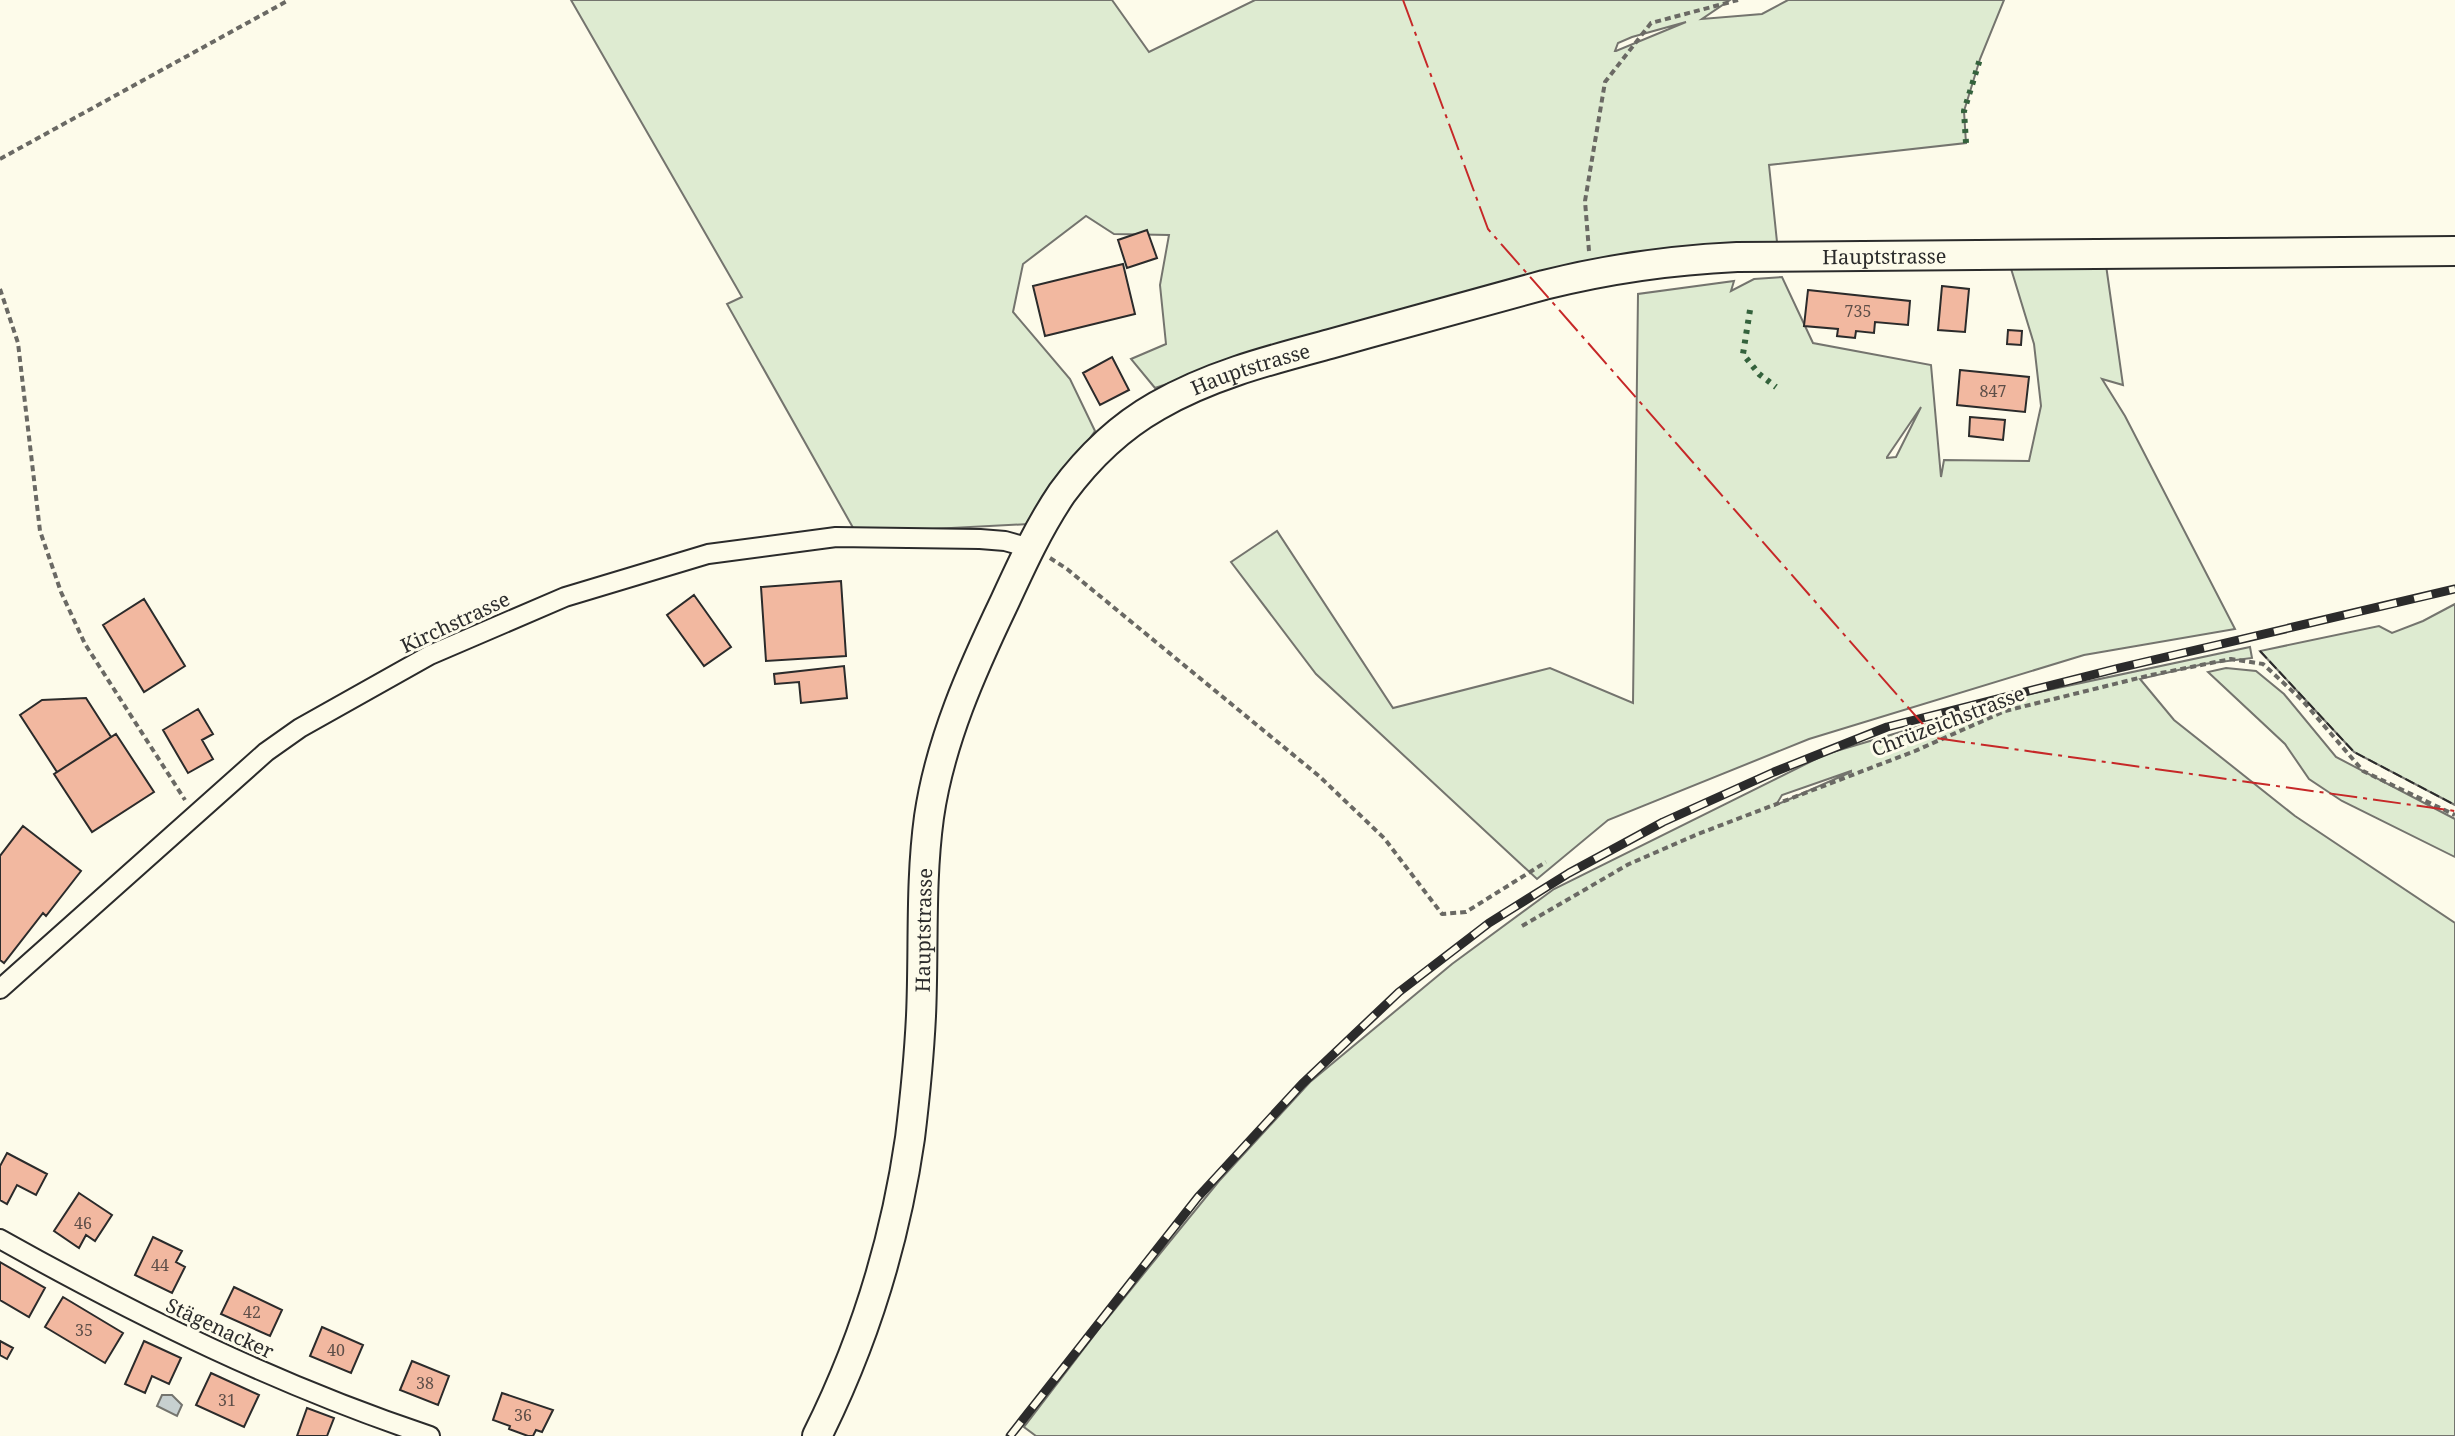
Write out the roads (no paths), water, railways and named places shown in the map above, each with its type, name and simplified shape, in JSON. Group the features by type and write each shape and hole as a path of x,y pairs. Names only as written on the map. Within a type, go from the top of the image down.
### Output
{"main road":[{"name":"Hauptstrasse","path":"817,1436 853,1358 873,1302 900,1195 916,1091 925,858 937,775 966,687 1030,548 1063,492 1084,466 1131,424 1181,393 1246,367 1593,273 1662,262 1737,257 2455,251"}],"street":[{"name":"Kirchstrasse","path":"0,989 266,752 300,728 430,655 565,597 708,554 836,537 980,539 1005,541 1030,548"},
{"name":"Stägenacker","path":"0,1239 112,1302 221,1354 334,1402 430,1436"}],"railway":[{"path":"1010,1436 1198,1197 1302,1084 1399,992 1489,923 1569,873 1663,822 1774,772 1887,727 2119,668 2455,589"}]}
